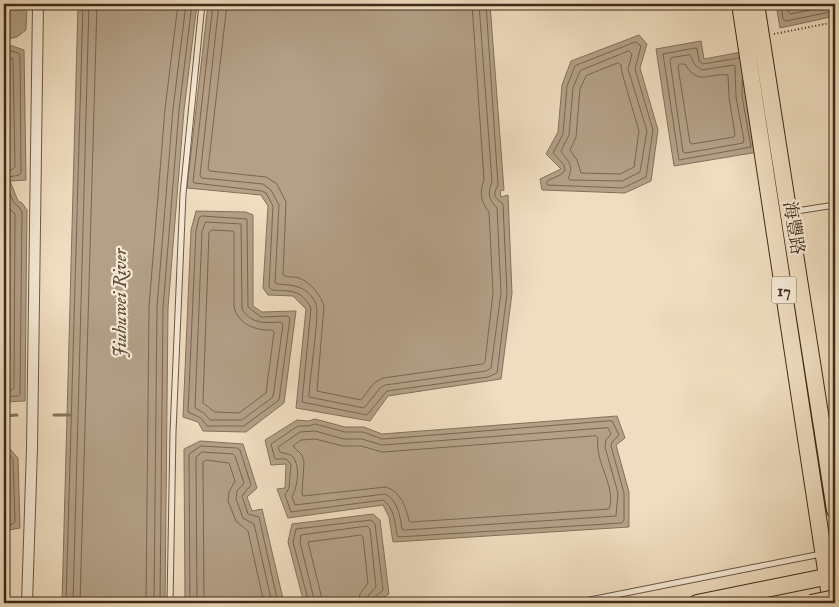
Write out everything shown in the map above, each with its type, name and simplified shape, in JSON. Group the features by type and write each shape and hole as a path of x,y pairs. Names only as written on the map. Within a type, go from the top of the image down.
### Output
{"main road":[{"name":"海豐路","path":"740,4 824,553 831,575"},
{"name":"海豐路","path":"756,4 790,212 835,510"},
{"path":"697,603 831,575"},
{"name":"17","path":"831,575 831,603"},
{"path":"811,603 835,598"}],"street":[{"path":"27,603 32,448 38,4"}],"lane":[{"path":"170,603 173,432 183,194 202,4"},
{"path":"790,212 835,205"},
{"path":"575,603 824,553"}],"path":[{"path":"761,36 835,22"}],"water":[{"path":"4,4 27,4 26,30 17,37 4,40"},
{"name":"Jiuhuwei River","path":"78,4 197,4 184,110 168,308 165,603 62,603"},
{"path":"208,4 490,4 504,190 500,191 501,197 508,195 512,293 501,379 388,396 370,421 296,408 306,309 293,296 268,295 263,288 268,206 261,195 187,188"},
{"path":"776,4 835,4 835,16 780,28"},
{"path":"639,35 647,44 640,68 658,130 651,181 625,193 542,190 540,179 561,169 546,154 558,132 562,85 571,61"},
{"path":"701,41 704,59 747,51 758,152 674,166 656,49"},
{"path":"7,44 24,50 26,180 10,181 18,201 27,210 25,401 4,402 4,45"},
{"path":"196,211 246,212 253,215 253,306 262,312 296,311 284,403 246,432 203,431 198,422 183,417 191,230"},
{"path":"617,416 625,438 616,445 629,492 629,527 393,542 389,517 383,505 288,518 277,489 285,488 286,464 271,465 265,440 297,420 308,421 315,419 345,427 364,427 382,434"},
{"path":"4,439 6,439 9,448 18,458 20,528 4,531"},
{"path":"200,441 243,444 257,488 247,497 252,511 262,509 284,603 185,603 184,449"},
{"path":"373,514 380,520 389,594 376,602 304,603 288,542 292,524"}],"waterway":[{"path":"4,416 17,415"},
{"path":"54,415 71,415"}]}
